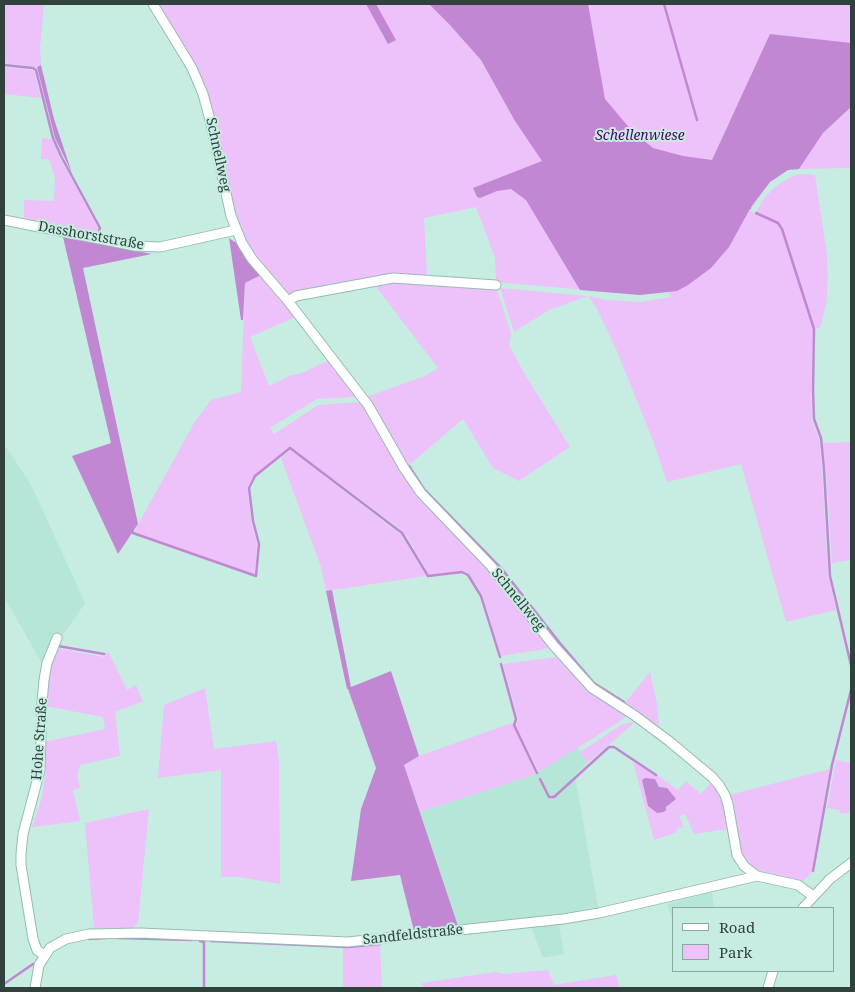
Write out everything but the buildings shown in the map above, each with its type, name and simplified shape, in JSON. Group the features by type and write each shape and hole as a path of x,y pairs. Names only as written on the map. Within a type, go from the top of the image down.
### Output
{"street":[{"name":"Schnellweg","path":"154,4 192,68 203,94 231,216 236,230 252,259 288,301 368,405 421,494 490,566 554,646 592,688 669,740 719,785 725,794 728,804 737,855 744,866 757,876"},
{"name":"Dasshorststraße","path":"4,220 136,246 160,246 236,230"},
{"path":"288,301 296,296 393,278 496,285"},
{"name":"Hohe Straße","path":"44,955 37,950 33,939 22,854 23,834 40,770 44,680 47,664 57,638"},
{"path":"804,907 830,879 851,863"},
{"name":"Sandfeldstraße","path":"44,955 50,948 66,939 89,934 140,933 348,942 555,920 599,913 757,876 798,885 813,896"},
{"path":"35,988 39,965 44,955"},
{"path":"768,988 773,972"}],"shaded area":[{"path":"366,4 376,4 396,40 388,44"},
{"path":"429,4 588,4 605,99 632,131 653,148 683,156 712,160 770,34 851,43 851,107 823,133 799,169 788,170 770,182 751,207 729,247 711,268 688,285 677,291 640,295 580,290 526,200 511,189 497,191 480,198 477,197 473,188 542,161 515,121 481,60"},
{"path":"41,65 54,119 72,173 55,138 37,67"},
{"path":"63,237 152,254 83,268 138,524 118,554 72,456 111,443"},
{"path":"229,238 238,244 261,275 245,283 243,320 241,320"},
{"path":"4,444 30,483 85,603 61,638 55,633 43,665 4,597"},
{"path":"332,590 351,687 391,671 419,756 404,765 458,926 414,931 400,875 351,881 361,809 376,768 347,689 326,591"},
{"path":"577,747 587,763 575,775 598,907 541,917 458,926 420,812 536,774"},
{"path":"645,778 655,779 659,787 667,788 676,799 666,807 664,812 657,813 648,806 642,780"},
{"path":"712,892 714,907 672,907 672,919 667,904"},
{"path":"559,924 564,954 543,958 531,927"}],"green space":[{"path":"4,4 44,4 40,47 41,65 37,67 4,63"},
{"name":"Schellenwiese","path":"158,4 851,4 851,103 843,109 788,170 770,182 750,210 755,214 764,198 775,187 790,177 800,174 815,175 827,255 828,279 826,305 820,328 813,329 812,421 819,438 828,575 836,610 786,622 741,464 667,482 652,438 616,349 596,307 588,296 606,300 641,302 671,297 668,292 640,295 496,282 495,258 476,207 424,218 427,277 287,294 256,257 241,231 210,102 196,67"},
{"path":"4,67 34,70 41,98 4,94"},
{"path":"851,107 851,168 799,169 823,133"},
{"path":"42,138 52,139 59,156 98,228 97,232 24,218 24,200 54,201 55,178 49,159 41,159"},
{"path":"261,275 295,317 250,337 269,386 329,360 357,397 317,399 270,428 274,434 318,405 360,402 418,496 492,574 551,648 501,656 482,593 468,573 463,571 429,575 408,538 398,527 290,447 254,476 247,487 251,521 257,545 255,575 134,532 194,423 211,400 241,392 245,283"},
{"path":"393,281 496,287 511,333 509,345 570,447 519,481 493,468 463,419 408,466 366,397 425,376 438,368 374,284"},
{"path":"500,288 588,296 549,310 514,332"},
{"path":"851,442 851,560 832,563 826,469 822,443"},
{"path":"290,450 401,535 426,576 326,591 321,567 281,458"},
{"path":"56,648 104,657 105,653 109,653 127,690 136,685 143,701 115,712 120,756 80,765 77,776 80,788 73,790 80,821 32,827 42,797 46,772 45,742 105,729 103,717 45,706 47,681"},
{"path":"558,657 588,690 626,715 625,718 539,772 515,725 518,719 503,664"},
{"path":"650,672 657,704 659,728 624,704"},
{"path":"205,688 214,749 276,741 279,762 280,884 240,877 221,877 221,770 158,778 164,705"},
{"path":"636,721 587,763 580,752 621,725"},
{"path":"512,723 536,774 420,812 404,765 419,756"},
{"path":"836,760 851,763 851,813 848,812 847,814 840,813 840,810 827,808"},
{"path":"633,762 657,775 678,790 686,781 701,794 711,782 721,796 727,829 694,834 685,814 679,816 684,827 678,828 675,833 654,840","holes":["655,779 659,787 657,813 648,806 642,781"]},
{"path":"830,769 811,874 803,881 757,870 745,862 741,854 729,795"},
{"path":"149,809 138,923 133,928 94,928 85,823"},
{"path":"380,945 382,988 343,988 343,947"},
{"path":"548,970 554,985 616,975 620,988 423,988 422,983 495,972 505,974"}],"waterway":[{"path":"548,4 551,9 555,68 579,93 585,134 630,176 648,199 707,187 725,177 735,193 750,208"},
{"path":"664,4 697,120"},
{"path":"4,65 33,68 36,70 53,138 100,228 99,231"},
{"path":"756,213 778,223 782,229 814,329 814,419 821,438 830,576 851,665"},
{"path":"70,239 133,533 256,576 259,544 253,521 249,488 255,476 290,448 402,533 428,576 462,572 468,575 481,596 500,657"},
{"path":"409,466 424,489 502,569 594,683 624,702"},
{"path":"58,646 104,654"},
{"path":"501,664 516,719 514,725 537,773"},
{"path":"813,871 832,765 851,690"},
{"path":"540,779 549,797 554,797 609,747 614,747 656,775"},
{"path":"89,939 105,938"},
{"path":"118,938 192,940"},
{"path":"200,941 204,942 204,988"},
{"path":"211,941 348,947 380,944"},
{"path":"4,984 33,964"}]}
